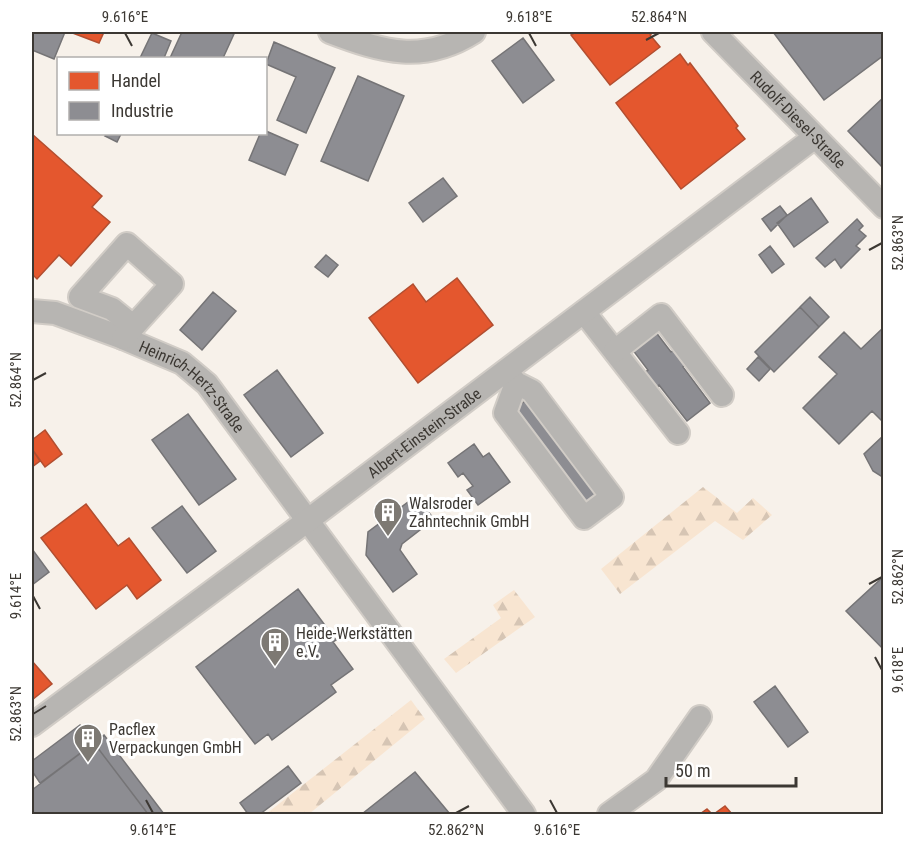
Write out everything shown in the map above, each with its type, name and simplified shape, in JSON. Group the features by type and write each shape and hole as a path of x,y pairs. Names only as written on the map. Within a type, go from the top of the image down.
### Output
{"street":[{"path":"330,32 365,45 403,53 427,52 450,45 474,32"},
{"name":"Rudolf-Diesel-Straße","path":"713,32 884,207"},
{"name":"Albert-Einstein-Straße","path":"32,725 307,521 511,377 584,312 815,137"},
{"name":"Heinrich-Hertz-Straße","path":"32,311 55,312 128,332 182,363 207,384 524,814"},
{"path":"584,312 678,433"},
{"path":"615,351 661,315 722,395"},
{"path":"511,377 532,391 612,497 584,518 505,413 511,377"},
{"path":"609,814 656,780 700,717"}],"green space":[{"path":"703,487 737,513 753,498 772,515 743,540 715,521 620,594 601,569"},
{"path":"514,590 535,617 456,673 444,659 501,618 493,605"},
{"path":"411,700 425,719 309,814 266,814"}],"building: Handel":[{"path":"70,32 104,32 99,43"},
{"path":"576,32 654,32 650,35 660,47 610,85 571,35"},
{"path":"680,54 688,65 690,63 738,126 736,128 745,139 681,189 616,103"},
{"path":"32,134 102,196 92,207 110,222 71,266 59,255 37,279 32,274"},
{"path":"457,278 493,325 418,383 369,318 413,284 426,302"},
{"path":"45,430 62,454 45,467 32,449 32,440"},
{"path":"32,449 40,461 32,467"},
{"path":"86,504 118,546 129,538 161,580 137,599 127,585 96,609 41,538"},
{"path":"32,661 52,684 32,700"},
{"path":"725,806 732,814 714,814"},
{"path":"707,809 712,814 700,814"}],"building: Industrie":[{"path":"32,32 65,32 54,59 32,50"},
{"path":"182,32 234,34 223,57 170,57"},
{"path":"773,32 884,32 884,55 824,100"},
{"path":"152,33 171,41 164,57 140,57"},
{"path":"523,38 554,80 523,103 492,61"},
{"path":"274,42 335,68 306,133 277,120 296,77 267,64"},
{"path":"358,76 404,96 368,181 321,161"},
{"path":"884,97 884,169 848,131"},
{"path":"267,131 298,145 285,175 249,160 260,135 267,135"},
{"path":"106,135 120,135 117,142"},
{"path":"443,178 457,196 423,222 409,203"},
{"path":"811,198 828,222 794,247 777,223"},
{"path":"780,206 787,215 771,231 762,219"},
{"path":"857,219 863,226 859,230 866,236 856,246 860,249 841,268 835,259 825,267 816,258"},
{"path":"770,246 784,264 772,273 759,255"},
{"path":"326,255 338,265 328,277 315,267"},
{"path":"213,292 236,311 202,350 180,330"},
{"path":"810,297 829,317 819,327 800,307"},
{"path":"800,307 819,327 774,372 755,352"},
{"path":"884,327 884,423 872,411 839,444 803,408 837,374 819,357 844,332 861,349"},
{"path":"655,331 671,352 675,349 687,364 683,367 710,403 687,421 659,385 656,388 644,373 648,370 632,349"},
{"path":"758,357 770,369 759,381 747,369"},
{"path":"277,370 323,433 291,457 244,395"},
{"path":"528,399 598,493 585,503 514,409"},
{"path":"188,414 236,479 199,505 152,440"},
{"path":"884,435 884,478 873,471 864,454"},
{"path":"474,444 483,457 489,453 510,482 478,505 467,490 473,486 463,473 458,477 448,463"},
{"name":"Walsroder Zahntechnik GmbH","path":"416,496 434,519 402,544 400,550 417,574 393,592 366,555 368,532"},
{"path":"182,506 216,551 187,573 152,528"},
{"path":"32,549 49,572 32,585"},
{"path":"882,578 884,579 884,650 846,611"},
{"name":"Heide-Werkstätten e.V.","path":"298,589 336,640 333,642 353,669 331,685 336,692 272,740 268,734 255,744 196,667"},
{"path":"775,686 808,732 788,747 754,702"},
{"path":"80,725 94,743 40,783 32,771 32,761"},
{"path":"104,735 164,814 148,814 94,743"},
{"name":"Pacflex Verpackungen GmbH","path":"94,743 148,814 32,814 32,790"},
{"path":"288,766 301,783 260,814 248,814 240,803"},
{"path":"415,772 450,814 362,814"}],"place":[{"name":"Walsroder Zahntechnik GmbH","path":"388,538"},
{"name":"Heide-Werkstätten e.V.","path":"275,668"},
{"name":"Pacflex Verpackungen GmbH","path":"88,764"}]}
